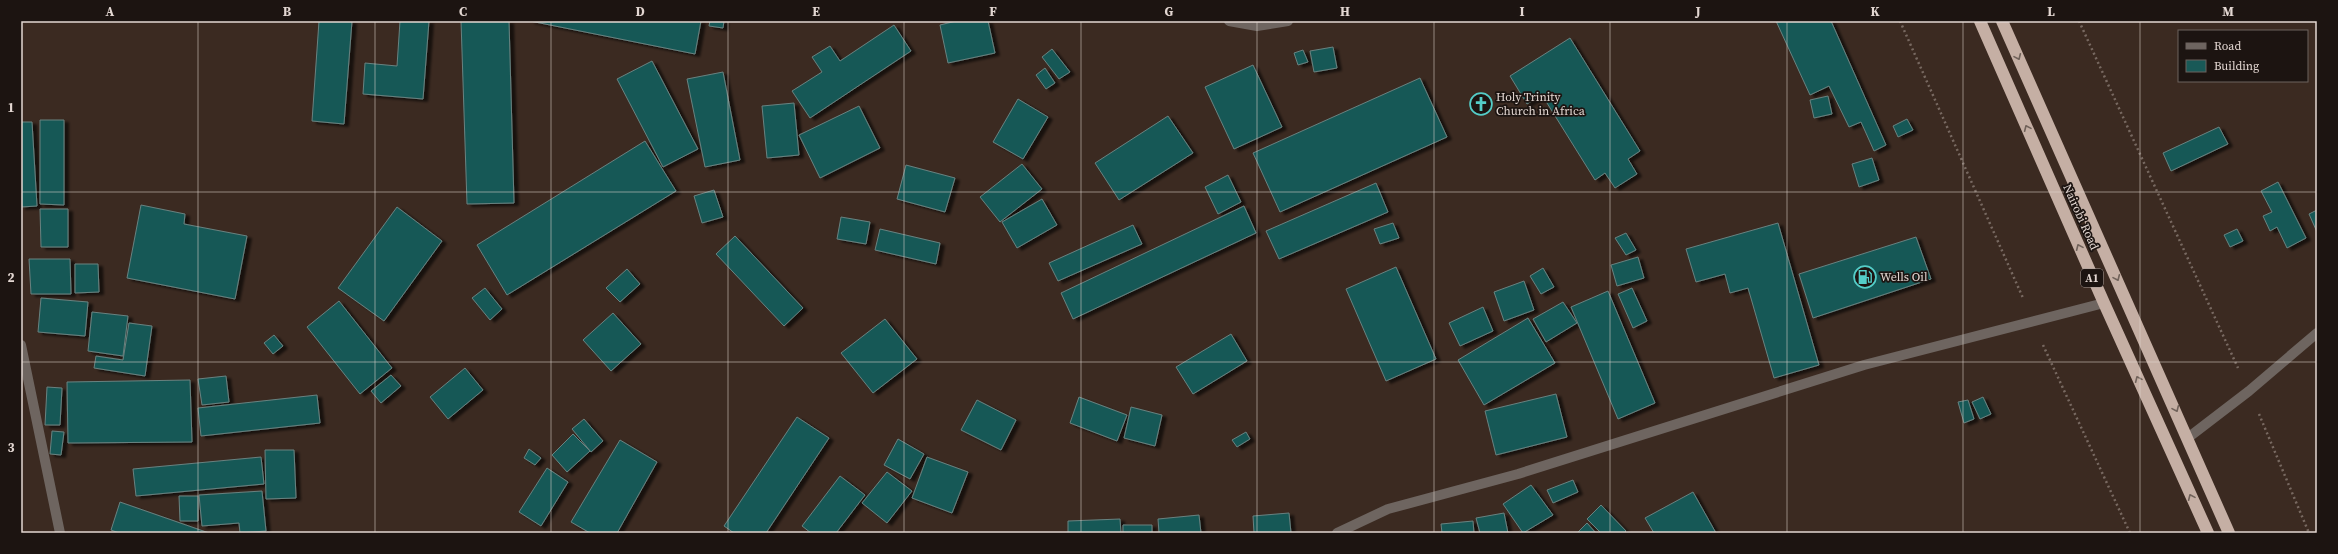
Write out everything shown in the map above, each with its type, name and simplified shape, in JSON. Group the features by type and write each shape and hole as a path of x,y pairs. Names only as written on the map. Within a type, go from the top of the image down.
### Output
{"highway":[{"name":"Nairobi Road","path":"1980,21 2104,303 2208,533"},
{"name":"Nairobi Road","path":"2002,21 2189,438 2229,533"}],"street":[{"path":"1229,21 1257,26 1288,21"},
{"path":"1337,533 1388,509 1518,474 1864,364 2104,303"},
{"path":"2189,438 2249,391 2317,333"},
{"path":"21,345 60,533"}],"path":[{"path":"1900,21 2033,322 2130,533"},
{"path":"2079,21 2249,391 2309,533"}],"building":[{"path":"319,21 352,21 344,124 312,121"},
{"path":"400,21 429,21 423,99 363,94 365,63 397,66"},
{"path":"461,21 509,21 514,203 467,204"},
{"path":"530,21 701,21 695,54"},
{"path":"710,21 724,21 723,28 709,26"},
{"path":"956,21 988,21 995,53 948,63 940,25"},
{"path":"1776,21 1831,21 1886,145 1874,151 1861,122 1849,127 1829,86 1810,95"},
{"path":"894,25 911,51 810,118 792,91 822,72 812,57 830,46 840,61"},
{"path":"1570,38 1640,151 1628,159 1637,174 1615,188 1605,173 1595,180 1542,95 1527,104 1510,76"},
{"path":"1333,47 1337,68 1314,72 1310,51"},
{"path":"1052,49 1070,72 1059,79 1042,57"},
{"path":"1303,50 1308,62 1298,65 1294,53"},
{"path":"652,61 698,149 663,167 617,79"},
{"path":"1253,65 1282,127 1234,149 1205,87"},
{"path":"1045,68 1055,83 1046,89 1036,75"},
{"path":"723,72 740,160 705,167 687,79"},
{"path":"1420,78 1447,137 1280,212 1253,153"},
{"path":"1828,96 1832,114 1814,118 1810,100"},
{"path":"1018,99 1048,117 1023,159 993,142"},
{"path":"794,103 799,155 767,158 762,106"},
{"path":"859,106 880,148 820,178 799,135"},
{"path":"1168,116 1193,153 1119,200 1095,163"},
{"path":"1907,119 1913,130 1898,137 1893,126"},
{"path":"40,120 64,120 64,205 40,204"},
{"path":"21,122 32,122 37,206 21,207"},
{"path":"2219,127 2228,144 2171,171 2163,153"},
{"path":"645,141 676,191 507,295 477,245"},
{"path":"1872,158 1879,180 1859,187 1852,164"},
{"path":"1022,164 1042,189 1000,222 980,197"},
{"path":"906,165 955,178 945,212 897,199"},
{"path":"1228,175 1241,202 1218,214 1205,187"},
{"path":"2278,182 2306,238 2287,248 2277,227 2270,231 2263,216 2272,212 2261,191"},
{"path":"1376,183 1388,212 1279,259 1266,231"},
{"path":"714,190 723,217 702,223 694,196"},
{"path":"1042,199 1057,225 1017,248 1002,222"},
{"path":"141,205 185,214 184,224 247,236 235,299 127,278"},
{"path":"1244,206 1256,233 1073,319 1061,293"},
{"path":"397,207 442,241 384,321 338,288"},
{"path":"40,209 68,209 68,247 41,247"},
{"path":"2317,210 2317,232 2309,214"},
{"path":"841,217 870,222 866,244 837,239"},
{"path":"1393,223 1399,238 1380,244 1374,229"},
{"path":"1778,223 1819,365 1774,378 1748,288 1730,293 1725,274 1696,282 1686,249"},
{"path":"1133,225 1142,244 1058,281 1049,263"},
{"path":"880,229 940,243 936,264 875,250"},
{"path":"2237,229 2243,241 2230,247 2224,235"},
{"path":"1626,233 1636,250 1626,255 1615,238"},
{"path":"735,236 803,308 784,326 716,254"},
{"name":"Wells Oil","path":"1916,237 1931,279 1813,318 1799,274"},
{"path":"1638,257 1644,278 1617,286 1611,265"},
{"path":"29,259 70,259 71,294 31,294"},
{"path":"75,264 98,264 99,292 75,293"},
{"path":"1396,267 1436,359 1386,381 1346,289"},
{"path":"1543,268 1554,287 1541,294 1530,276"},
{"path":"627,269 640,284 620,302 606,288"},
{"path":"1524,281 1534,310 1504,321 1494,292"},
{"path":"485,288 502,309 490,320 472,298"},
{"path":"1632,288 1647,321 1633,328 1618,294"},
{"path":"1608,291 1655,403 1618,419 1571,307"},
{"path":"41,298 88,302 85,336 38,332"},
{"path":"339,301 392,368 360,394 307,327"},
{"path":"1563,302 1577,323 1546,342 1533,319"},
{"path":"1483,307 1493,331 1460,346 1449,323"},
{"path":"92,312 128,316 123,356 88,351"},
{"path":"613,313 641,344 611,371 583,340"},
{"path":"1528,318 1555,363 1484,405 1458,360"},
{"path":"885,319 917,359 873,393 841,353"},
{"path":"129,323 152,326 145,376 94,368 96,356 123,360"},
{"path":"1231,334 1247,361 1193,394 1176,367"},
{"path":"274,335 283,346 273,354 264,343"},
{"path":"465,368 483,390 448,419 430,397"},
{"path":"391,375 401,386 381,403 371,391"},
{"path":"226,376 229,402 202,405 198,379"},
{"path":"190,380 192,442 68,443 67,382"},
{"path":"47,387 62,388 60,425 45,425"},
{"path":"1556,394 1567,437 1496,455 1485,411"},
{"path":"317,395 320,423 201,436 198,408"},
{"path":"1079,397 1127,415 1117,441 1070,423"},
{"path":"1983,397 1991,414 1980,419 1972,402"},
{"path":"977,400 1016,420 1001,450 961,430"},
{"path":"1968,400 1974,419 1964,423 1958,402"},
{"path":"1131,407 1162,415 1155,446 1124,438"},
{"path":"797,417 829,438 766,533 734,533 724,526"},
{"path":"584,419 603,441 591,452 572,429"},
{"path":"52,431 64,432 61,455 50,454"},
{"path":"1246,432 1250,439 1237,447 1232,440"},
{"path":"573,434 590,451 567,472 552,455"},
{"path":"898,439 924,454 910,479 884,465"},
{"path":"620,440 657,462 617,533 590,533 571,522"},
{"path":"529,449 541,458 535,465 524,458"},
{"path":"265,450 294,450 296,498 266,499"},
{"path":"261,457 264,484 136,496 133,469"},
{"path":"927,457 968,472 952,513 912,498"},
{"path":"547,468 568,482 541,526 519,512"},
{"path":"887,472 912,491 887,523 862,503"},
{"path":"840,476 865,495 836,533 811,533 802,526"},
{"path":"1573,480 1578,492 1553,503 1547,490"},
{"path":"1531,485 1553,515 1523,533 1503,504"},
{"path":"262,491 266,531 240,533 239,523 202,526 199,495"},
{"path":"1693,492 1716,533 1654,533 1645,518"},
{"path":"179,496 198,496 198,521 180,521"},
{"path":"120,502 209,533 119,533 111,530"},
{"path":"1601,505 1626,531 1624,533 1601,533 1587,519"},
{"path":"1289,513 1291,533 1254,533 1253,516"},
{"path":"1504,513 1508,533 1480,533 1476,518"},
{"path":"1199,515 1201,533 1159,533 1158,519"},
{"path":"1120,519 1121,533 1068,533 1068,521"},
{"path":"1473,521 1474,533 1442,533 1441,524"},
{"path":"1587,523 1596,533 1577,533"},
{"path":"1123,525 1152,525 1152,533 1123,533"}],"place":[{"name":"Holy Trinity Church in Africa","path":"1481,104"},
{"name":"Wells Oil","path":"1865,277"}]}
